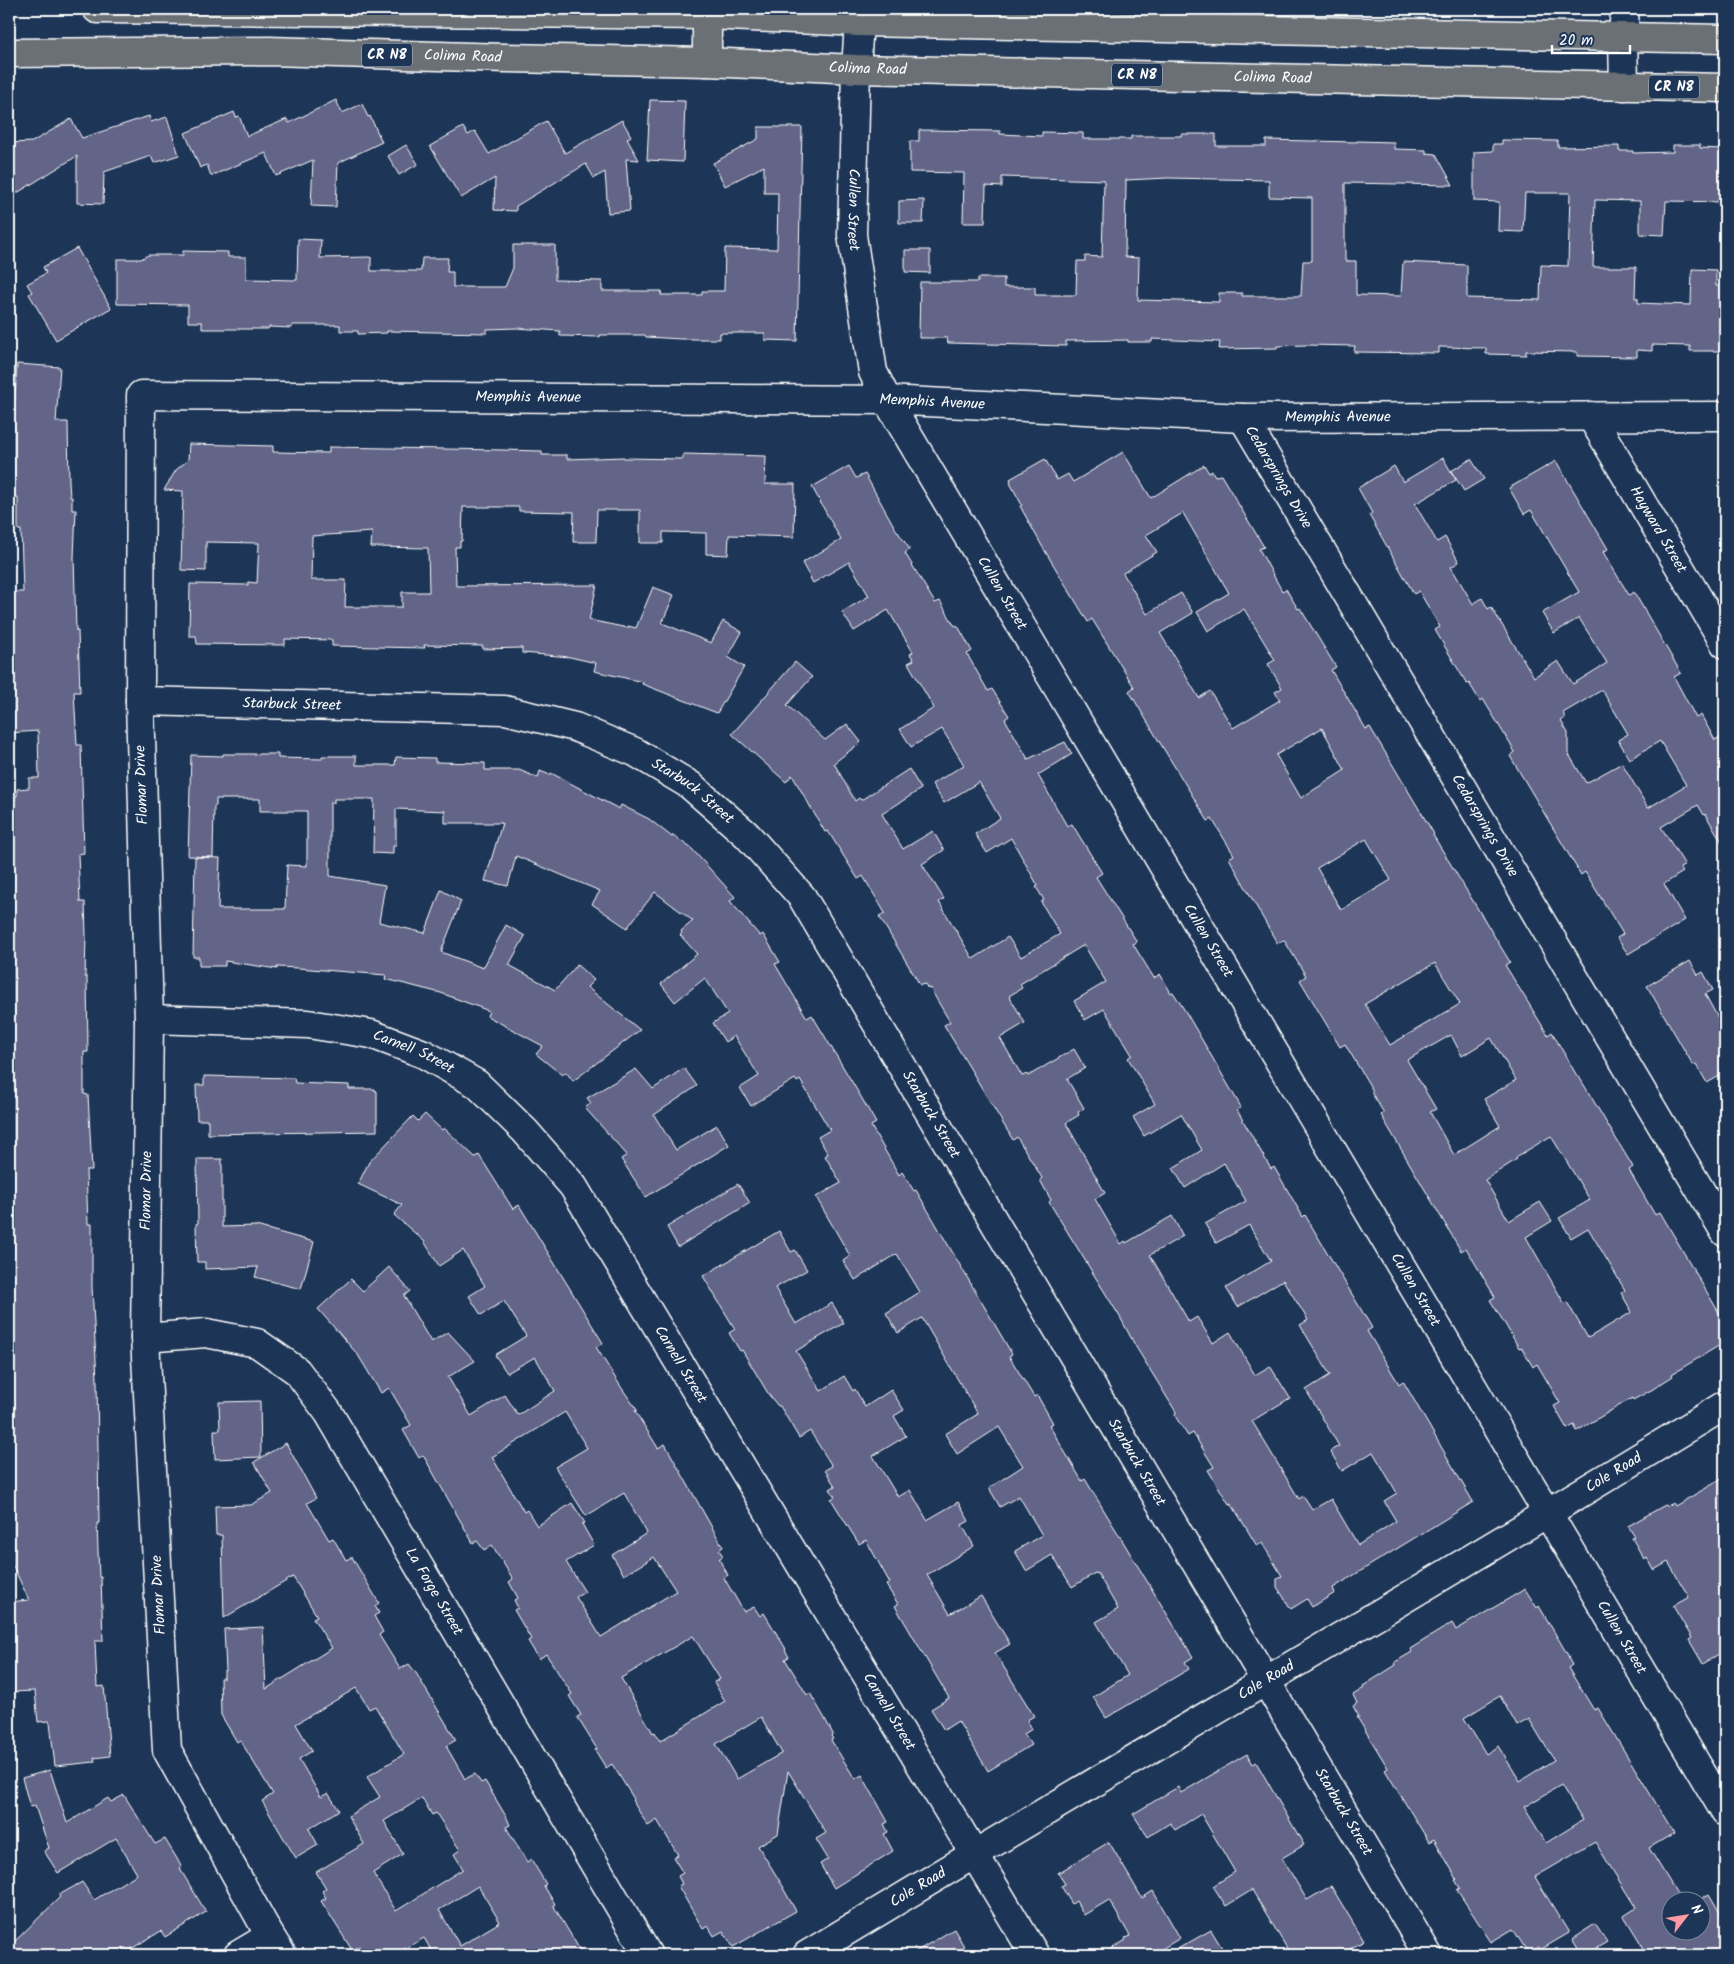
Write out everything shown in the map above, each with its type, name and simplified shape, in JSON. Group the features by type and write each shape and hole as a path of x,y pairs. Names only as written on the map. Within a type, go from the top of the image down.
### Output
{"main road":[{"path":"97,9 707,12 859,22 1725,38"},
{"path":"267,10 269,51"},
{"path":"707,12 707,62"},
{"name":"Colima Road","path":"9,53 269,51 707,62 856,69 1725,88"}],"street":[{"path":"1624,86 1623,36 1625,9"},
{"name":"Cullen Street","path":"859,22 852,235 873,372 887,400 1725,1812"},
{"name":"Memphis Avenue","path":"141,394 887,400 1244,418 1725,416"},
{"name":"Flomar Drive","path":"141,394 140,701 149,1020 145,1338 167,1750 276,1946"},
{"name":"Hayward Street","path":"1591,416 1725,644"},
{"name":"Cedarsprings Drive","path":"1244,418 1725,1232"},
{"name":"Starbuck Street","path":"140,701 505,710 575,727 635,752 690,785 740,828 802,897 1428,1955"},
{"name":"Carnell Street","path":"149,1020 308,1024 371,1034 424,1054 477,1084 525,1130 573,1186 1035,1955"},
{"name":"La Forge Street","path":"145,1338 206,1333 257,1343 297,1371 328,1412 648,1955"},
{"name":"Cole Road","path":"808,1955 974,1853 1548,1515 1725,1405"},
{"path":"238,1955 276,1946"}],"building":[{"path":"336,100 342,113 362,104 382,142 338,163 336,207 311,206 313,160 276,176 266,153 211,176 207,165 200,168 185,133 234,112 236,117 239,116 247,136 287,119 289,123"},
{"path":"650,100 685,101 683,162 647,160"},
{"path":"149,116 151,122 167,117 179,155 154,163 151,156 104,172 103,204 77,203 77,156 9,198 9,143 32,142 71,119 82,138"},
{"path":"622,120 631,136 627,139 639,160 626,159 630,211 608,213 605,172 594,178 586,164 516,206 516,211 494,210 495,178 461,198 430,146 463,127 468,135 475,131 489,154 546,121 565,153"},
{"path":"758,127 802,127 797,341 765,340 765,333 720,333 720,339 681,339 646,337 645,335 560,336 560,331 517,328 487,329 487,333 387,331 387,333 358,334 358,331 340,331 340,325 292,325 292,328 269,327 268,329 202,329 202,322 188,322 188,305 117,304 117,259 141,259 148,255 183,255 183,251 228,252 228,257 246,257 246,279 297,280 298,239 321,240 320,258 371,257 371,271 421,271 422,258 448,258 447,272 453,272 453,287 505,287 513,268 513,245 555,245 555,280 602,281 602,291 662,291 661,295 702,295 702,291 724,291 725,248 777,249 778,193 764,193 764,166 725,186 713,163 758,139"},
{"path":"919,130 1000,131 1000,134 1042,136 1042,132 1083,133 1083,139 1131,139 1131,136 1216,134 1216,146 1266,146 1266,140 1357,141 1394,142 1394,149 1426,150 1426,153 1436,154 1453,185 1345,183 1345,261 1356,261 1356,295 1401,296 1403,262 1467,265 1467,298 1540,300 1541,265 1568,266 1570,193 1525,193 1523,232 1498,231 1499,202 1474,201 1474,152 1493,151 1493,144 1502,144 1502,140 1558,141 1558,147 1619,146 1619,151 1633,151 1633,153 1673,152 1673,145 1700,145 1700,148 1723,149 1725,202 1666,201 1664,235 1640,234 1640,201 1595,200 1593,267 1636,267 1635,298 1638,298 1638,303 1691,305 1692,269 1716,270 1716,286 1725,286 1725,351 1690,351 1690,346 1652,345 1652,351 1637,350 1637,357 1577,356 1577,352 1526,351 1526,355 1486,354 1486,348 1439,347 1439,353 1354,352 1355,346 1306,345 1277,346 1277,348 1219,349 1220,342 1152,339 1152,342 1128,342 1128,340 1066,341 1066,346 948,343 947,338 919,338 920,282 978,282 978,278 1004,278 1004,287 1035,287 1035,295 1076,295 1077,261 1085,261 1085,256 1102,257 1104,180 1002,177 1002,187 986,186 985,223 963,223 964,173 910,172 910,141 919,141","holes":["1168,178 1269,180 1269,197 1312,198 1312,261 1303,261 1301,296 1242,296 1242,293 1219,293 1219,302 1138,300 1139,258 1125,257 1126,180"]},
{"path":"406,145 418,164 399,175 388,156"},
{"path":"924,200 923,223 899,223 899,201"},
{"path":"77,248 111,308 56,340 29,294 32,292 27,284 46,273 43,267"},
{"path":"905,250 930,250 930,273 905,272"},
{"path":"17,364 60,367 56,422 68,422 70,497 72,497 72,510 76,510 74,557 80,692 74,692 77,745 81,745 84,853 78,854 80,902 85,902 88,1052 84,1052 84,1094 88,1095 92,1170 86,1170 88,1224 92,1224 92,1287 97,1379 99,1523 97,1523 103,1641 95,1641 97,1687 104,1686 110,1756 94,1758 95,1762 55,1766 50,1723 49,1721 38,1722 35,1691 11,1692 9,1624 9,1602 29,1600 12,1564 11,1506 9,1506 9,801 15,801 17,789 29,788 29,778 39,778 38,731 9,733 9,710 12,710 9,592 23,592 21,530 18,530 18,497 9,497 9,427 13,427"},
{"path":"189,444 273,446 273,452 329,453 329,447 542,451 542,455 567,455 567,459 624,457 683,459 683,454 766,456 765,484 795,484 794,537 729,535 728,555 706,554 706,533 663,532 663,543 640,543 640,510 597,510 596,542 573,542 574,512 519,511 519,507 463,507 462,541 460,541 460,547 455,547 456,586 597,585 589,620 628,628 628,626 636,628 653,587 674,595 662,623 711,643 723,621 742,632 728,657 744,667 717,713 642,684 643,682 594,671 596,663 570,657 522,653 522,648 483,649 483,646 424,645 425,648 332,646 332,640 285,639 285,645 197,644 196,636 189,636 190,584 248,585 248,582 257,583 259,543 206,542 206,571 181,570 183,491 164,490 176,470 188,460","holes":["372,532 371,547 428,548 429,592 402,592 402,607 345,607 346,580 311,580 312,536"]},
{"path":"1123,452 1151,498 1204,465 1209,473 1212,471 1215,476 1221,475 1264,547 1259,549 1282,591 1286,589 1298,609 1300,608 1336,667 1331,670 1366,729 1370,727 1510,962 1505,965 1548,1035 1552,1032 1633,1167 1629,1170 1655,1215 1660,1212 1725,1323 1725,1342 1672,1374 1673,1376 1653,1389 1633,1400 1632,1398 1577,1431 1574,1425 1567,1429 1554,1406 1560,1403 1537,1364 1533,1367 1521,1347 1519,1348 1490,1300 1495,1297 1466,1248 1461,1251 1381,1115 1384,1113 1371,1092 1373,1091 1345,1044 1340,1047 1300,980 1306,976 1284,940 1277,943 1229,858 1234,855 1212,819 1208,821 1129,691 1134,687 1092,619 1088,622 1042,546 1020,506 1022,505 1010,483 1010,479 1045,459 1057,480 1068,474 1073,482","holes":["1183,513 1229,593 1197,612 1208,631 1244,609 1275,660 1268,664 1282,688 1275,692 1280,700 1233,728 1210,691 1199,698 1160,633 1193,613 1181,593 1147,614 1123,573 1157,552 1146,535","1322,728 1345,770 1301,798 1276,755","1366,839 1391,880 1341,910 1317,868","1435,963 1460,1004 1390,1045 1365,1004","1451,1035 1462,1056 1491,1038 1516,1080 1484,1099 1500,1126 1454,1155 1430,1112 1436,1109 1407,1060","1551,1136 1590,1200 1559,1218 1571,1238 1588,1228 1625,1290 1621,1293 1632,1312 1588,1338 1567,1302 1564,1303 1526,1237 1552,1221 1540,1202 1509,1221 1485,1180 1517,1159 1516,1157"]},
{"path":"1443,458 1456,480 1415,504 1437,542 1445,537 1459,562 1451,567 1473,604 1482,598 1488,609 1491,607 1534,677 1558,661 1573,684 1607,663 1579,618 1554,633 1542,613 1579,592 1531,510 1524,514 1509,488 1556,461 1608,549 1603,552 1629,595 1634,592 1681,673 1674,677 1696,718 1701,715 1715,740 1725,734 1725,847 1698,805 1661,827 1685,865 1680,868 1683,872 1664,884 1685,920 1628,954 1617,938 1623,934 1585,872 1581,875 1510,756 1515,752 1483,699 1480,701 1469,683 1467,684 1435,630 1440,627 1419,591 1414,594 1369,515 1372,513 1358,488 1394,466 1403,482","holes":["1602,690 1628,734 1618,740 1630,759 1660,741 1686,785 1648,808 1622,763 1586,783 1568,753 1568,733 1561,721 1565,718 1563,713"]},
{"path":"1471,459 1484,479 1464,491 1451,471"},
{"path":"849,466 856,478 865,474 895,528 909,548 905,553 935,603 940,601 954,625 958,626 972,651 967,654 988,691 992,689 1009,716 1005,719 1028,759 1065,742 1072,754 1038,775 1067,826 1072,824 1102,873 1096,877 1137,942 1133,944 1154,978 1160,974 1171,993 1173,992 1187,1014 1241,1107 1237,1110 1271,1169 1274,1167 1303,1217 1305,1215 1372,1328 1367,1331 1399,1384 1403,1381 1473,1502 1333,1588 1335,1593 1312,1607 1307,1599 1291,1609 1277,1587 1277,1579 1282,1576 1262,1543 1257,1546 1231,1503 1229,1504 1208,1470 1214,1467 1193,1433 1188,1436 1175,1416 1176,1412 1049,1202 1051,1200 1040,1180 1042,1178 1017,1137 1013,1140 944,1025 950,1022 930,988 928,989 925,984 920,985 879,916 885,913 863,876 858,879 828,831 825,832 792,775 786,782 732,734 795,662 812,677 787,705 825,740 847,724 861,742 834,763 855,801 859,798 861,800 909,769 921,789 882,814 903,849 933,831 944,850 922,864 944,899 939,902 973,959 1008,937 1021,957 1060,934 1041,902 1044,900 1036,887 1038,886 1011,838 987,853 975,834 1000,818 979,782 944,803 932,784 964,765 942,729 911,747 900,729 934,708 908,663 914,660 910,654 913,652 888,610 854,631 842,612 869,596 849,562 813,583 802,563 841,540 812,487","holes":["1084,945 1106,982 1074,1001 1085,1020 1104,1009 1132,1055 1128,1058 1155,1104 1133,1117 1144,1136 1181,1114 1202,1150 1173,1168 1185,1188 1224,1163 1246,1201 1205,1224 1216,1243 1249,1225 1271,1261 1226,1288 1238,1307 1283,1280 1308,1320 1300,1325 1330,1375 1306,1390 1339,1446 1330,1451 1342,1471 1373,1452 1397,1493 1384,1501 1396,1521 1358,1545 1331,1499 1312,1510 1303,1496 1299,1499 1252,1421 1290,1398 1270,1366 1255,1375 1230,1332 1213,1343 1197,1317 1189,1322 1150,1255 1183,1236 1172,1216 1126,1243 1125,1241 1121,1244 1095,1199 1105,1193 1066,1123 1079,1115 1078,1112 1084,1108 1067,1079 1085,1068 1074,1049 1028,1076 1027,1074 1022,1076 1000,1038 1025,1023 1009,996 1022,988 1020,984"]},
{"path":"223,754 278,754 278,758 322,759 322,756 356,756 356,765 395,765 396,757 435,758 435,762 485,763 485,770 519,770 538,778 540,771 550,775 551,773 619,809 621,805 649,819 672,837 673,835 692,849 735,897 730,901 760,936 763,934 780,962 775,964 807,1018 812,1015 861,1097 876,1123 871,1126 899,1175 902,1172 914,1191 916,1190 1012,1354 1009,1356 1034,1397 1037,1395 1053,1423 1049,1425 1082,1481 1085,1479 1193,1657 1185,1662 1189,1669 1106,1718 1093,1697 1128,1675 1096,1622 1118,1609 1098,1574 1095,1573 1072,1587 1052,1555 1026,1571 1015,1551 1042,1535 1019,1496 1000,1507 989,1488 1023,1466 999,1427 957,1454 945,1434 978,1414 922,1318 898,1333 886,1313 920,1292 897,1254 855,1280 843,1261 850,1256 816,1197 841,1183 825,1156 828,1154 818,1137 830,1130 800,1080 797,1082 795,1079 751,1106 740,1088 759,1076 734,1036 725,1042 713,1023 728,1014 705,978 675,1002 661,984 697,954 680,935 681,931 693,921 655,892 627,928 592,904 600,891 516,856 508,886 485,881 502,823 445,823 445,811 396,809 396,846 393,846 393,854 373,853 374,799 334,799 334,803 330,803 330,876 385,885 379,922 425,933 441,890 461,901 441,952 483,968 506,925 525,936 509,965 555,990 577,965 594,980 587,987 640,1030 573,1081 566,1072 562,1075 536,1054 543,1046 487,1016 489,1011 441,993 385,979 386,975 298,968 277,967 277,969 225,961 225,966 199,966 199,957 193,957 195,857 220,858 218,909 285,909 287,865 307,866 307,811 260,811 260,799 216,799 216,806 214,806 213,857 188,856 191,755 223,756"},
{"path":"1690,961 1698,975 1703,972 1713,990 1705,994 1725,1031 1725,1073 1707,1083 1696,1064 1693,1065 1647,986"},
{"path":"684,1068 697,1086 654,1115 676,1150 717,1125 729,1145 646,1197 621,1159 627,1155 585,1108 591,1103 587,1098 636,1069 653,1089"},
{"path":"204,1076 294,1078 295,1083 349,1085 349,1089 375,1089 377,1091 377,1131 208,1134 208,1120 197,1120 196,1085 204,1085"},
{"path":"425,1114 442,1130 444,1128 475,1157 479,1155 513,1209 519,1205 603,1343 596,1347 637,1410 635,1411 658,1448 665,1444 723,1547 719,1550 723,1556 719,1559 728,1575 724,1578 744,1612 754,1607 760,1616 764,1613 786,1649 789,1657 785,1659 807,1695 810,1693 833,1734 831,1736 833,1739 831,1740 855,1779 862,1775 888,1822 884,1824 888,1832 884,1834 893,1851 834,1888 820,1864 828,1859 816,1839 826,1833 788,1771 778,1834 758,1846 796,1911 733,1947 723,1931 714,1936 708,1926 703,1929 678,1886 682,1884 678,1876 683,1873 673,1857 678,1855 657,1820 648,1826 612,1764 606,1768 595,1750 597,1749 577,1717 581,1715 569,1696 572,1694 546,1654 539,1659 528,1641 531,1639 514,1610 518,1608 514,1600 518,1598 509,1582 513,1579 492,1545 484,1550 477,1541 473,1543 423,1455 419,1458 403,1430 411,1425 389,1388 381,1393 358,1355 318,1309 351,1279 363,1291 389,1267 410,1291 404,1296 431,1342 448,1332 475,1361 448,1377 471,1416 505,1395 518,1415 555,1391 535,1357 507,1373 495,1355 526,1336 504,1301 481,1315 469,1296 485,1286 463,1250 439,1266 424,1241 394,1215 402,1205 358,1184 369,1162 413,1116 418,1121","holes":["565,1412 587,1448 555,1467 586,1516 624,1493 647,1533 612,1555 624,1575 654,1557 676,1591 601,1637 576,1597 585,1592 566,1562 594,1545 582,1524 585,1523 572,1503 537,1526 527,1510 524,1512 492,1457","693,1636 720,1679 714,1682 725,1701 660,1741 655,1732 653,1733 621,1678","761,1717 782,1753 737,1779 716,1744"]},
{"path":"197,1159 222,1159 222,1227 256,1226 314,1242 301,1289 255,1277 258,1267 205,1269 205,1262 197,1262"},
{"path":"738,1184 750,1203 678,1247 667,1227"},
{"path":"779,1231 791,1252 795,1250 807,1270 775,1288 796,1324 832,1303 844,1323 796,1351 821,1391 844,1376 853,1391 855,1389 865,1407 891,1390 904,1410 894,1416 906,1436 873,1456 898,1497 910,1490 927,1520 958,1502 969,1521 962,1525 974,1546 927,1575 950,1614 981,1596 1010,1644 995,1653 1034,1716 1027,1720 1032,1729 1024,1734 1031,1745 988,1771 958,1721 944,1730 931,1709 949,1698 895,1606 898,1604 886,1585 890,1583 866,1540 859,1544 831,1499 835,1497 830,1489 835,1486 825,1470 832,1466 810,1431 799,1438 780,1406 769,1395 742,1350 740,1351 729,1333 735,1329 703,1276"},
{"path":"260,1401 261,1457 215,1459 214,1430 220,1430 219,1402"},
{"path":"286,1443 316,1498 307,1503 329,1540 333,1538 346,1560 352,1557 379,1603 375,1606 379,1613 374,1616 383,1632 379,1635 400,1669 409,1664 416,1673 456,1740 446,1746 465,1779 475,1774 481,1783 485,1781 507,1818 510,1825 506,1827 527,1862 531,1859 546,1884 544,1886 555,1904 553,1905 583,1955 434,1955 424,1938 394,1955 364,1955 359,1946 352,1950 321,1901 326,1898 322,1891 326,1888 316,1872 364,1844 348,1816 380,1797 367,1777 404,1754 375,1706 369,1709 356,1688 296,1724 312,1751 299,1759 321,1797 328,1793 339,1810 309,1829 318,1845 296,1858 262,1801 273,1794 240,1740 237,1742 221,1715 220,1678 224,1678 224,1670 226,1670 224,1629 263,1627 266,1689 332,1648 313,1618 317,1616 293,1577 224,1618 222,1535 216,1535 215,1506 251,1505 272,1493 254,1462","holes":["422,1798 432,1815 436,1813 460,1850 454,1854 463,1869 396,1911 373,1873 403,1854 384,1821","478,1886 500,1922 460,1946 439,1910"]},
{"path":"1725,1477 1725,1650 1703,1664 1689,1640 1692,1638 1673,1606 1689,1597 1668,1562 1654,1570 1647,1557 1644,1559 1632,1538 1635,1537 1628,1526 1665,1505 1673,1503 1675,1506"},
{"path":"1525,1589 1537,1608 1539,1606 1569,1657 1572,1665 1568,1668 1594,1710 1598,1708 1674,1833 1649,1848 1676,1892 1662,1892 1662,1942 1712,1942 1712,1899 1725,1921 1725,1955 1648,1955 1624,1916 1636,1908 1595,1842 1535,1877 1569,1933 1540,1950 1539,1947 1528,1953 1513,1929 1491,1942 1457,1890 1460,1888 1455,1880 1457,1879 1434,1839 1429,1842 1385,1770 1388,1768 1357,1717 1359,1717 1353,1706 1357,1703 1353,1695 1364,1688 1363,1686 1396,1665 1395,1662 1412,1652 1410,1649 1452,1623 1456,1630","holes":["1500,1696 1517,1726 1529,1719 1554,1760 1520,1781 1498,1746 1486,1754 1464,1718","1561,1785 1583,1820 1546,1843 1524,1807"]},
{"path":"1247,1754 1253,1764 1256,1762 1304,1845 1282,1858 1307,1900 1331,1886 1364,1941 1339,1955 1291,1955 1252,1890 1226,1906 1213,1886 1235,1872 1201,1814 1175,1830 1170,1823 1148,1837 1133,1814 1178,1787 1181,1793"},
{"path":"50,1770 67,1823 108,1798 111,1802 124,1795 155,1844 165,1839 182,1867 180,1869 206,1912 165,1937 161,1931 121,1955 9,1955 9,1947 60,1897 59,1895 82,1882 94,1900 137,1874 116,1838 58,1873 44,1851 49,1848 35,1806 30,1807 22,1778"},
{"path":"1109,1842 1142,1898 1153,1891 1180,1938 1152,1955 1101,1955 1130,1936 1109,1900 1084,1915 1076,1901 1072,1904 1061,1886 1065,1884 1058,1873"},
{"path":"1595,1924 1607,1942 1582,1955 1572,1939"},
{"path":"954,1929 969,1955 910,1955"},
{"path":"1211,1930 1222,1948 1210,1955 1167,1955"}]}
